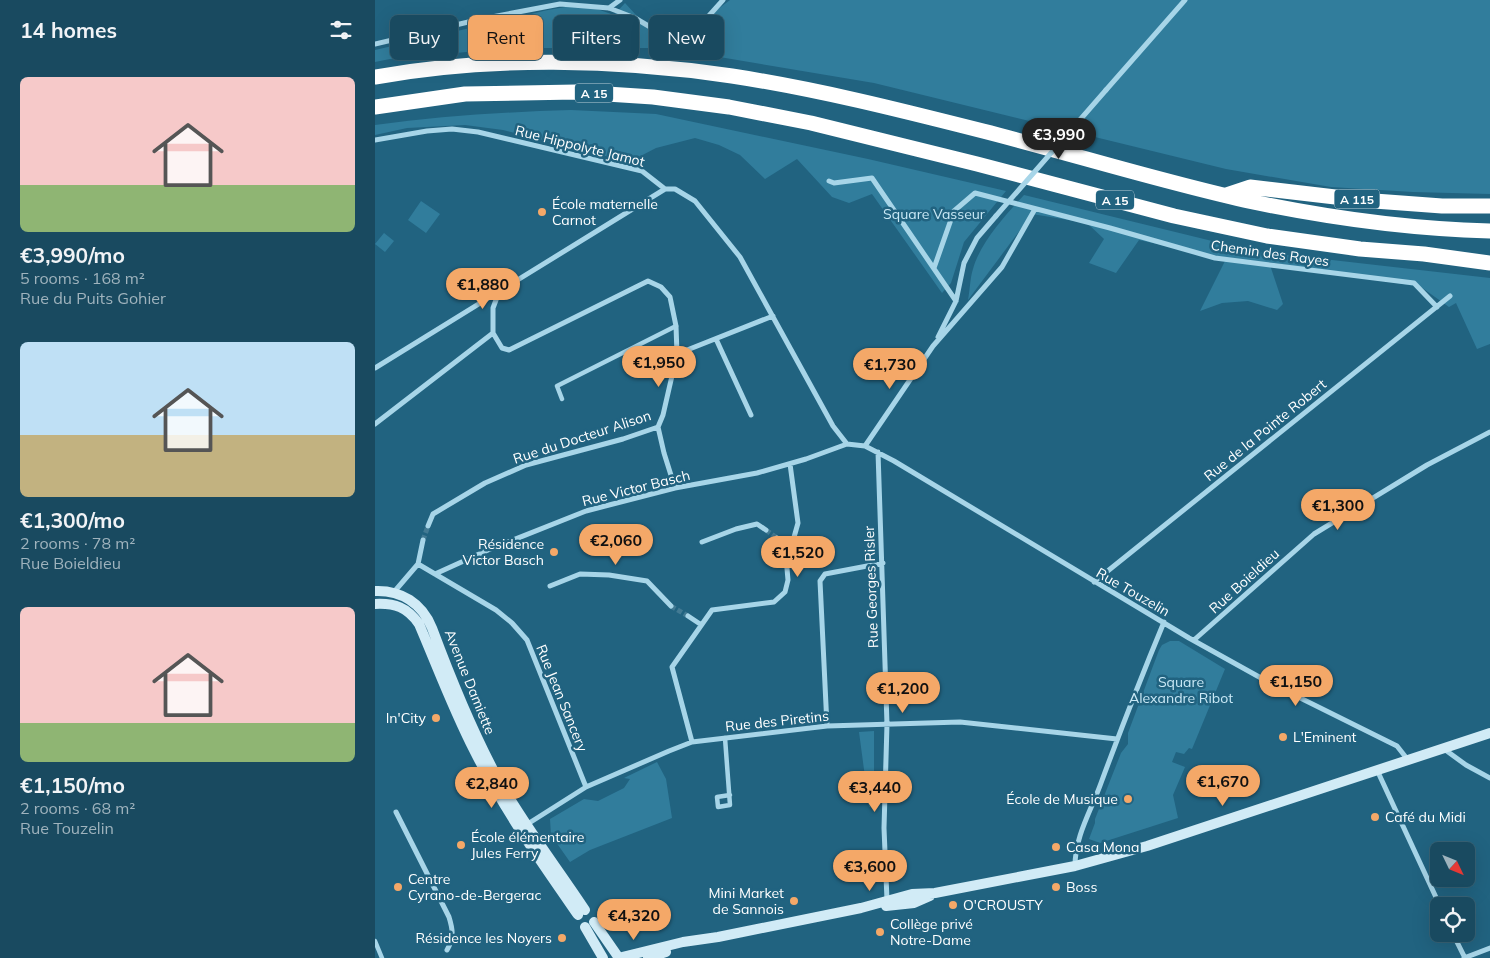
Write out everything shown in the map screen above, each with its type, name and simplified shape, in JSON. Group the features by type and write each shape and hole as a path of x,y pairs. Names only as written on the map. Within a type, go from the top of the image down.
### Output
{"highway":[{"name":"A 15","path":"375,77 475,65 577,62 656,67 732,76 828,94 1252,202 1362,221 1490,231"},
{"name":"A 15","path":"375,107 465,94 576,92 653,97 729,107 811,123 967,161 1184,218 1267,236 1360,249 1424,254 1490,256"},
{"name":"A 115","path":"1226,195 1250,187 1442,206 1490,206"},
{"path":"1424,254 1490,262"}],"main road":[{"name":"Avenue Damiette","path":"375,591 394,592 405,596 430,621 475,736 523,827"},
{"name":"Avenue Damiette","path":"375,604 399,605 409,612 419,624 443,685 475,752 523,827 582,913"},
{"path":"603,958 589,924 617,957 683,942 719,937 861,908 912,894 935,893 1075,866 1147,846 1490,734"},
{"path":"861,908 914,903 935,893"},
{"path":"648,958 719,937"}],"street":[{"path":"587,0 595,7"},
{"path":"609,8 620,0"},
{"path":"375,44 481,19 560,4 609,8 635,18 672,40 688,40 723,0"},
{"path":"933,346 956,301 964,263 977,238 1185,0"},
{"name":"Rue Hippolyte Jamot","path":"375,140 427,130 452,129 478,132 642,172 665,189 675,189 690,197 740,257 833,426 847,444"},
{"path":"829,181 834,183 872,178 956,301"},
{"path":"375,368 665,189"},
{"name":"Chemin des Rayes","path":"934,268 954,212 975,193 1215,258 1414,283 1437,307"},
{"path":"865,446 933,346 1002,267 1035,209"},
{"name":"Rue du Docteur Alison","path":"427,526 433,514 485,483 526,465 623,439 658,427 663,415 677,354 670,296 661,287 648,281 509,350 502,348 493,333"},
{"path":"375,424 493,333 493,308 499,292"},
{"name":"Rue de la Pointe Robert","path":"1094,582 1450,296"},
{"path":"677,354 773,316"},
{"path":"562,399 557,386 675,326"},
{"path":"716,339 751,415"},
{"path":"658,427 675,488"},
{"name":"Rue Boieldieu","path":"1194,640 1314,534 1427,466 1490,432"},
{"name":"Rue Touzelin","path":"847,444 865,446 878,452 1094,582 1269,683 1397,746 1408,760"},
{"name":"Rue Victor Basch","path":"435,574 488,550 586,512 675,488 757,473 790,464 847,444"},
{"name":"Rue Georges Risler","path":"878,452 887,724 884,828 887,900"},
{"path":"691,742 672,667 700,624 712,610 774,602 785,592 788,580 786,557 791,548 798,523 790,464"},
{"path":"702,542 736,529 757,524 766,530"},
{"path":"777,538 791,548"},
{"path":"394,592 418,564 423,540"},
{"path":"827,726 820,581 825,574 883,563"},
{"path":"418,564 435,574"},
{"name":"Rue Jean Sancery","path":"435,574 496,610 512,623 527,640 586,788"},
{"path":"550,586 580,574 628,578 647,582 671,606"},
{"path":"688,616 700,624"},
{"path":"1075,866 1075,853 1078,841 1164,622"},
{"name":"Rue des Piretins","path":"523,827 586,788 691,742 827,726 960,722 1117,739"},
{"path":"725,738 729,795"},
{"path":"1444,749 1466,765 1490,778"},
{"path":"1377,770 1436,897"},
{"path":"395,812 449,917 453,940 447,950"},
{"path":"375,940 383,958"},
{"path":"1457,942 1465,958 1490,948"}],"green space":[{"path":"730,0 1490,0 1490,194 1331,187 1226,169 874,83 724,58 724,15 710,15"},
{"path":"625,3 636,15 614,15"},
{"path":"583,4 614,15 553,15 553,48 543,48 543,15 526,15"},
{"path":"639,18 649,29 649,48 639,48"},
{"path":"468,28 468,52 458,53 458,31"},
{"path":"390,47 390,59 375,62 375,50"},
{"name":"Square Vasseur","path":"571,110 656,114 868,159 1006,191 964,242 951,283 942,293 872,194 849,203 832,197 797,159 765,179 740,155 719,145 695,138 656,148 629,162 503,130 465,125 407,128 375,135 375,125 473,115"},
{"path":"1024,195 1253,251 1490,278 1490,344 1477,349 1456,303 1449,307 1421,287 1269,262 1283,304 1277,310 1248,301 1222,303 1200,311 1226,259 1139,240 1116,273 1089,263 1104,239 1087,223 1032,214 968,300 972,273 981,249 1002,220"},
{"path":"421,201 440,214 426,233 408,220"},
{"path":"384,233 394,241 385,252 375,244"},
{"name":"Square Alexandre Ribot","path":"1170,641 1179,641 1225,669 1192,749 1189,748 1184,754 1176,752 1172,762 1185,767 1173,795 1178,818 1100,843 1089,839 1121,753 1128,744 1128,733 1159,650 1162,645"},
{"path":"874,731 874,806 869,807 859,732"},
{"path":"657,762 666,779 672,818 590,850 570,862 551,835 550,819 584,799 598,801 624,788 630,779 624,778"}],"tunnel":[{"path":"423,540 428,526"},
{"path":"766,530 777,538"},
{"path":"671,606 688,616"}],"place":[{"name":"École maternelle Carnot","path":"542,212"},
{"name":"Résidence Victor Basch","path":"554,552"},
{"name":"In'City","path":"436,718"},
{"name":"L'Eminent","path":"1283,737"},
{"name":"École de Musique","path":"1128,799"},
{"name":"Café du Midi","path":"1375,817"},
{"name":"École élémentaire Jules Ferry","path":"461,845"},
{"name":"Casa Mona","path":"1056,847"},
{"name":"Centre Cyrano-de-Bergerac","path":"398,887"},
{"name":"Boss","path":"1056,887"},
{"name":"Mini Market de Sannois","path":"794,901"},
{"name":"O'CROUSTY","path":"953,905"},
{"name":"Collège privé Notre-Dame","path":"880,932"},
{"name":"Résidence les Noyers","path":"562,938"}]}
